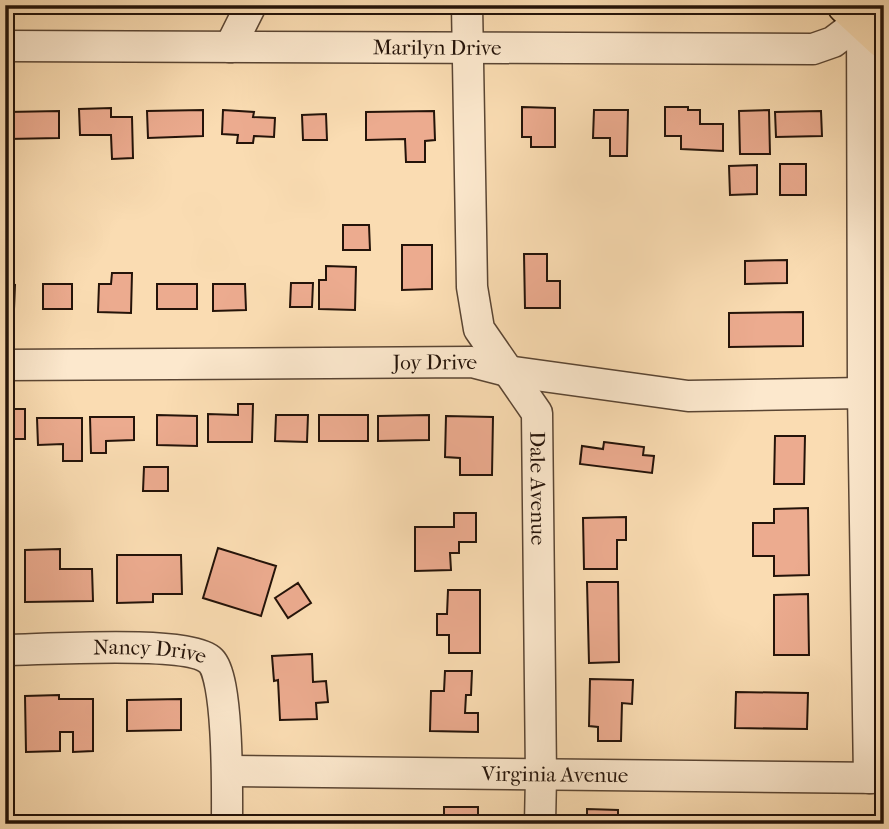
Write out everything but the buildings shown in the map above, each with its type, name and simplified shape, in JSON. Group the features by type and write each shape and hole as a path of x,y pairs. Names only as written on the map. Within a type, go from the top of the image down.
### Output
{"street":[{"path":"230,47 251,5"},
{"name":"Dale Avenue","path":"467,5 472,287 479,329 537,413 540,824"},
{"path":"864,18 863,393 876,778"},
{"name":"Marilyn Drive","path":"5,46 813,49 833,42 864,18"},
{"name":"Joy Drive","path":"5,365 471,362 507,371 688,396 863,393"},
{"name":"Nancy Drive","path":"5,650 150,648 199,654 212,662 220,678 228,771 227,824"},
{"name":"Virginia Avenue","path":"228,771 876,778"}]}
